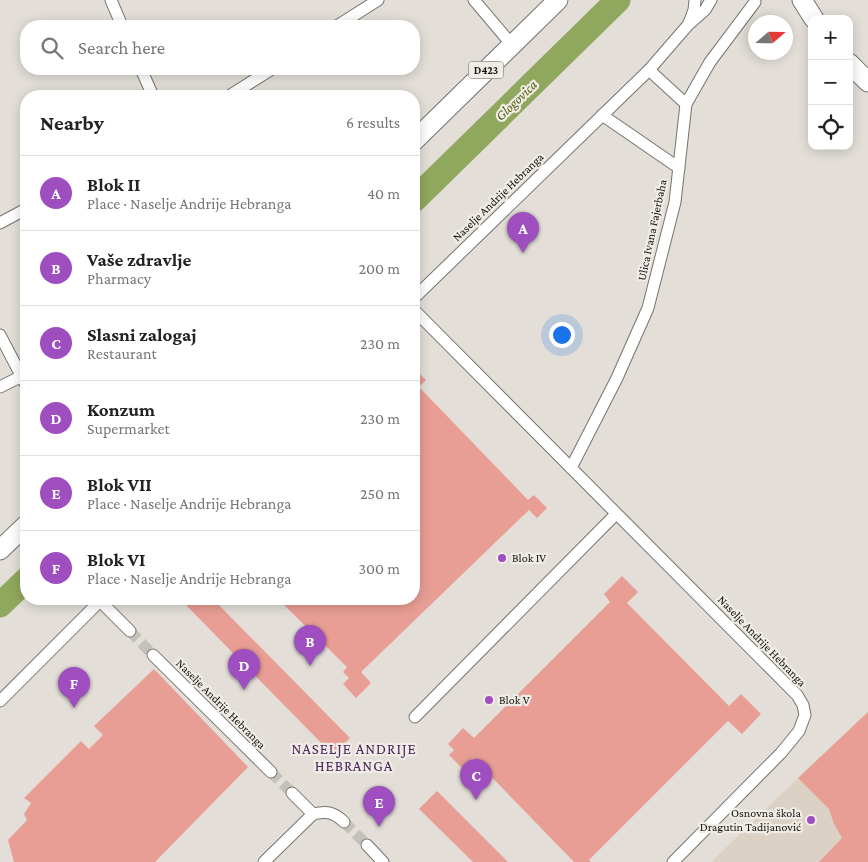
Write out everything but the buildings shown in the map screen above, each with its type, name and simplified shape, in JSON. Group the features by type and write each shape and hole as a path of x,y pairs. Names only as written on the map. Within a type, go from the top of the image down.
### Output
{"main road":[{"name":"D423","path":"420,135 558,0"},
{"path":"853,67 868,82"},
{"path":"0,550 20,530"}],"street":[{"path":"111,0 119,20"},
{"path":"347,20 378,0"},
{"path":"474,0 512,45"},
{"path":"688,25 694,10 695,0"},
{"name":"Naselje Andrije Hebranga","path":"420,292 649,70 712,0"},
{"name":"Ulica Ivana Fajerbaha","path":"571,468 617,378 648,308 668,235 680,168 686,104 710,62 755,2"},
{"path":"649,70 686,104"},
{"path":"144,75 150,90"},
{"path":"239,90 262,75"},
{"path":"602,115 680,168"},
{"path":"0,223 20,212"},
{"name":"Naselje Andrije Hebranga","path":"420,316 797,695 803,705 805,715 799,731 781,753 673,862"},
{"path":"0,335 20,373"},
{"path":"0,387 20,382"},
{"path":"414,717 616,514"},
{"path":"0,701 96,605"},
{"path":"106,605 130,631"},
{"name":"Naselje Andrije Hebranga","path":"153,655 271,772"},
{"path":"292,793 313,814"},
{"path":"264,862 313,814 325,811 336,814 344,822"},
{"path":"367,845 383,862"}],"shaded area":[{"path":"420,374 426,380 420,386"},
{"path":"420,388 528,500 534,495 547,508 537,518 529,510 361,672 371,683 356,698 343,684 349,678 343,672 347,667 284,605 420,605"},
{"path":"622,576 638,592 627,603 729,706 741,694 761,714 742,734 728,721 589,860 591,862 574,862 473,758 462,768 449,755 454,750 448,744 463,728 474,738 610,602 604,594"},
{"path":"186,605 219,605 350,738 333,755"},
{"path":"154,669 248,767 155,862 14,862 8,840 27,820 24,814 31,803 24,798 81,741 89,749 103,735 94,726"},
{"name":"Osnovna škola Dragutin Tadijanović","path":"868,712 868,862 711,862 798,778"},
{"path":"868,712 868,862 819,862 842,838 834,824 829,809 798,778"},
{"path":"437,791 508,862 473,862 419,809"}],"waterway":[{"name":"Glogovica","path":"420,194 618,0"},
{"name":"Glogovica","path":"0,605 20,586"}],"tunnel":[{"path":"130,631 153,655"},
{"path":"271,772 292,793"},
{"path":"344,822 367,845"}],"place":[{"name":"Blok II","path":"523,253"},
{"name":"Blok IV","path":"502,558"},
{"name":"Vaše zdravlje","path":"310,666"},
{"name":"Konzum","path":"244,690"},
{"name":"Blok V","path":"489,700"},
{"name":"Blok VI","path":"74,708"},
{"name":"Slasni zalogaj","path":"476,800"},
{"name":"Osnovna škola Dragutin Tadijanović","path":"811,820"},
{"name":"Blok VII","path":"379,827"}],"district":[{"name":"NASELJE ANDRIJE HEBRANGA","path":"354,758"}]}
